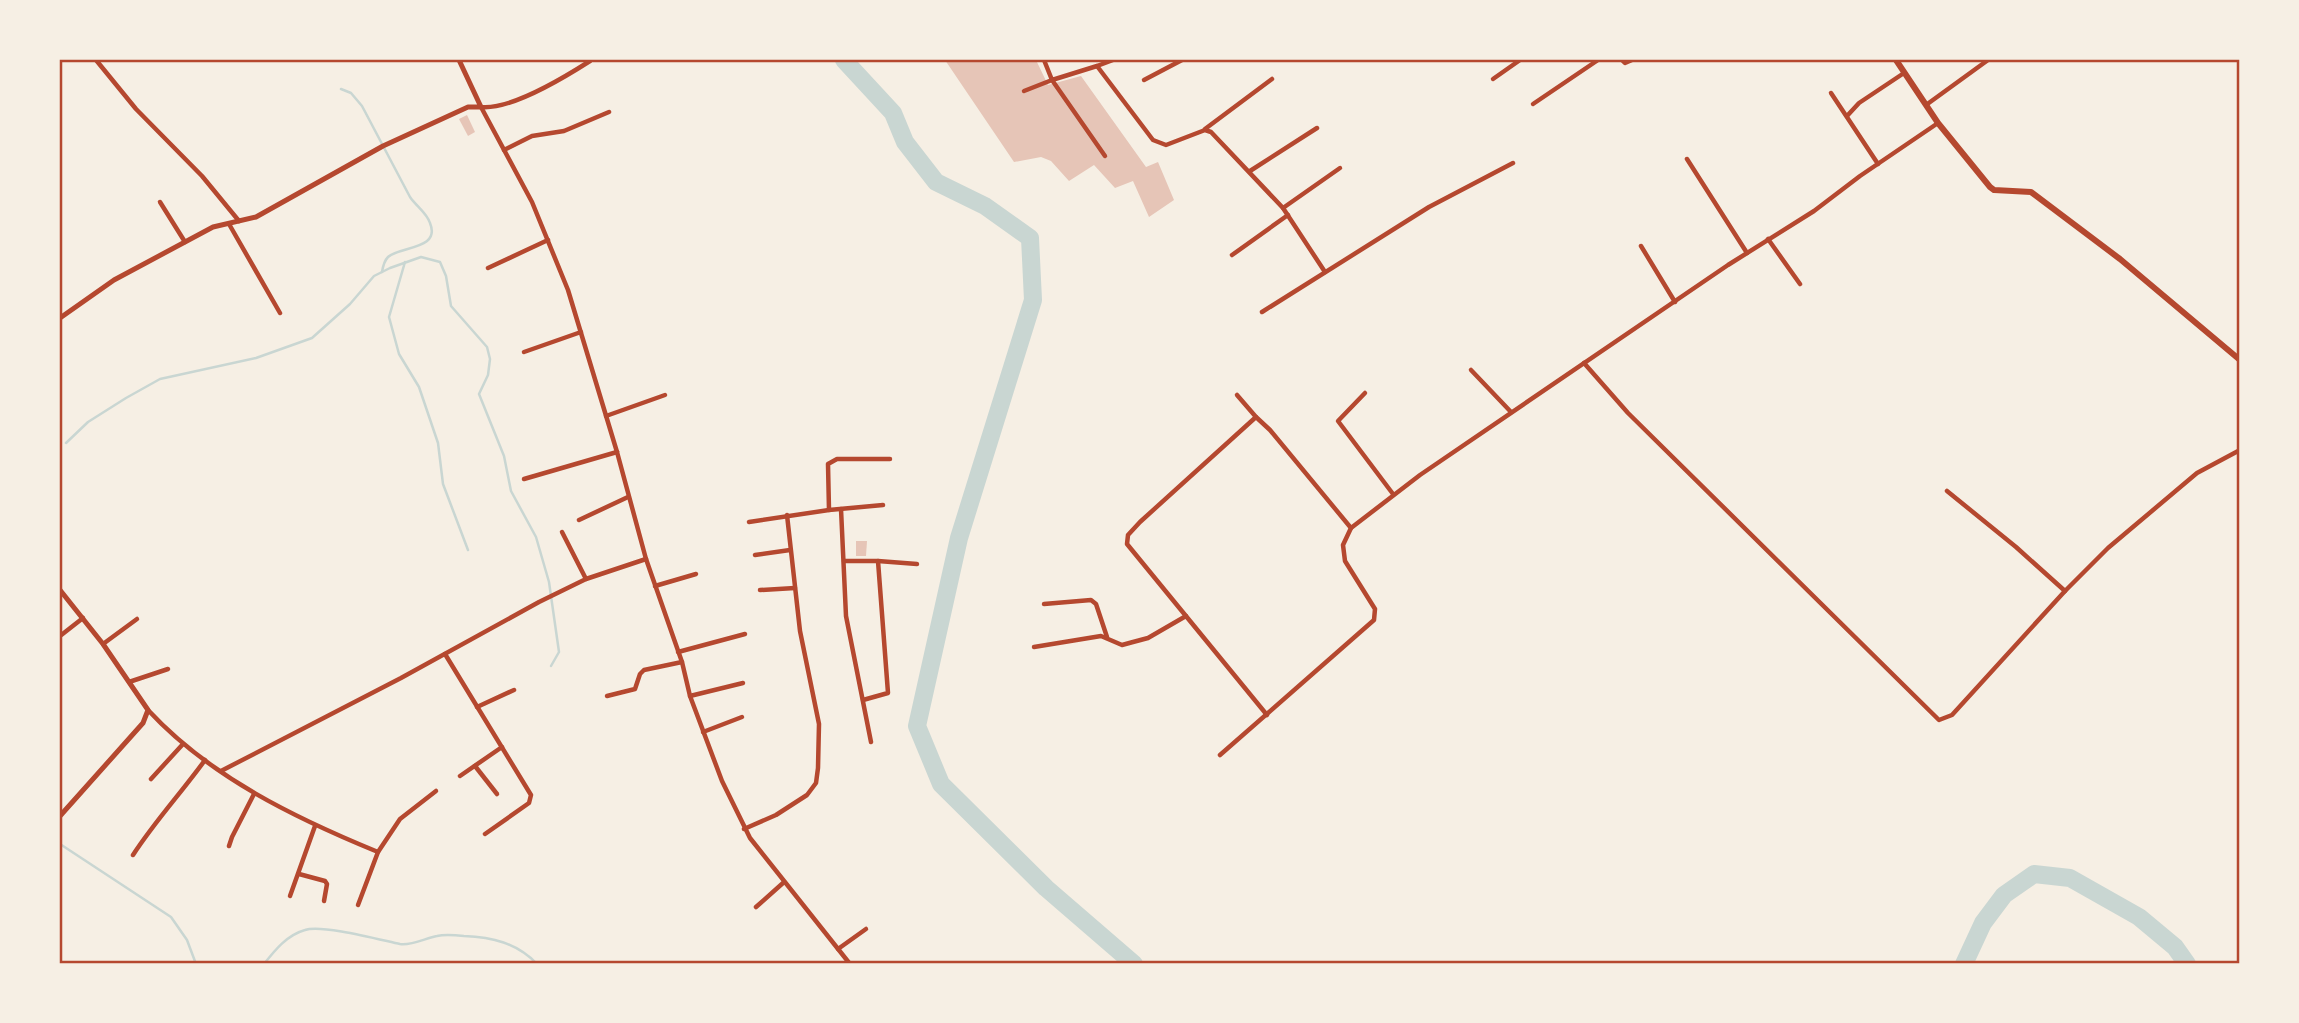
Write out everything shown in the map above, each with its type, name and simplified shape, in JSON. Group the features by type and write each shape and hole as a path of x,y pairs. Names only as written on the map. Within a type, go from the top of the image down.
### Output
{"main road":[{"path":"1896,60 1938,123 1990,187 1994,190 2031,192 2120,259 2239,360"}],"street":[{"path":"96,60 136,109 202,176 240,222"},
{"path":"459,60 481,107 528,193 568,290 646,559 682,662 690,696 722,781 744,829 783,883 850,964"},
{"path":"1044,60 1052,79 1105,156"},
{"path":"1024,91 1052,79 1113,60"},
{"path":"1144,80 1182,60"},
{"path":"1493,79 1520,60"},
{"path":"1533,104 1598,60"},
{"path":"1622,60 1625,63 1632,60"},
{"path":"1927,105 1988,60"},
{"path":"60,318 114,279 212,227 248,221 390,142 468,107 501,106 545,88 590,61"},
{"path":"1097,66 1157,143 1166,145 1205,130 1272,79"},
{"path":"1847,116 1851,108 1904,73"},
{"path":"1831,93 1878,164"},
{"path":"504,150 532,136 564,131 609,112"},
{"path":"1220,755 1374,620 1375,609 1345,561 1343,545 1351,528 1393,494 1511,412 1746,253 1814,211 1938,123"},
{"path":"1250,172 1317,128"},
{"path":"1205,130 1211,132 1289,215 1325,272"},
{"path":"1687,159 1746,253"},
{"path":"1262,312 1429,207 1513,163"},
{"path":"1283,208 1340,168"},
{"path":"160,202 185,242"},
{"path":"1232,255 1289,215"},
{"path":"229,224 280,313"},
{"path":"1768,239 1800,284"},
{"path":"488,268 548,240"},
{"path":"1641,246 1675,302"},
{"path":"524,352 581,332"},
{"path":"1584,363 1629,413 1939,720 1952,715 2108,548 2197,473 2239,450"},
{"path":"1471,370 1511,412"},
{"path":"1365,393 1338,419 1338,423 1393,494"},
{"path":"606,416 665,395"},
{"path":"1237,395 1270,429 1351,528"},
{"path":"1256,417 1140,522 1128,536 1127,544 1267,715"},
{"path":"524,479 617,452"},
{"path":"829,510 830,461 890,459"},
{"path":"1947,491 2065,591"},
{"path":"579,520 628,497"},
{"path":"749,522 787,515 883,505"},
{"path":"841,509 846,616 871,743"},
{"path":"744,829 792,806 807,795 816,783 819,724 800,631 787,515"},
{"path":"562,532 586,579"},
{"path":"755,555 790,550"},
{"path":"221,771 539,602 586,579 646,559"},
{"path":"844,561 917,564"},
{"path":"863,700 888,693 878,561"},
{"path":"655,586 696,574"},
{"path":"760,590 794,588"},
{"path":"60,590 103,644 148,710 183,744 254,793 315,826 378,852"},
{"path":"1044,604 1091,600 1096,604 1107,637"},
{"path":"1034,647 1101,636 1122,645 1148,638 1185,616"},
{"path":"60,636 83,618"},
{"path":"103,644 137,620"},
{"path":"678,652 745,634"},
{"path":"445,654 531,798 529,803 485,834"},
{"path":"607,696 635,689 639,674 644,670 682,662"},
{"path":"129,682 168,669"},
{"path":"690,696 743,683"},
{"path":"477,707 514,690"},
{"path":"60,816 62,808 143,723 148,710"},
{"path":"703,732 742,717"},
{"path":"151,779 183,744"},
{"path":"460,776 502,747"},
{"path":"133,855 154,823 181,793 205,760"},
{"path":"475,766 497,794"},
{"path":"358,905 378,852 400,819 436,791"},
{"path":"229,846 254,793"},
{"path":"290,896 315,826"},
{"path":"299,874 325,881 327,884 324,901"},
{"path":"755,907 783,883"},
{"path":"838,949 866,929"}],"building":[{"path":"945,60 1036,60 1048,85 1081,76 1146,167 1158,162 1174,200 1149,217 1133,181 1115,188 1094,165 1069,181 1051,161 1041,157 1014,162"},
{"path":"467,115 475,132 468,136 459,119"},
{"path":"856,541 867,541 866,556 856,556"}],"waterway":[{"path":"844,60 893,113 905,142 936,182 985,206 1030,238 1033,300 959,538 917,726 941,784 1046,888 1134,964"},
{"path":"341,89 351,93 362,106 410,197 430,223 430,238 425,243 388,257 382,272"},
{"path":"66,443 88,422 160,379 256,358 312,338 350,304 374,276 421,257 440,262 446,276 451,306 487,347 490,359 488,375 479,394 504,456 511,491 536,537 549,582 559,652 551,666"},
{"path":"405,262 389,317 399,354 419,387 438,443 443,484 468,550"},
{"path":"60,844 171,917 187,940 196,964"},
{"path":"1964,964 1983,923 2004,895 2034,874 2070,878 2139,917 2175,947 2187,964"},
{"path":"264,964 287,939 299,932 313,929 337,931 400,944 443,935 484,938 504,942 537,964"}]}
